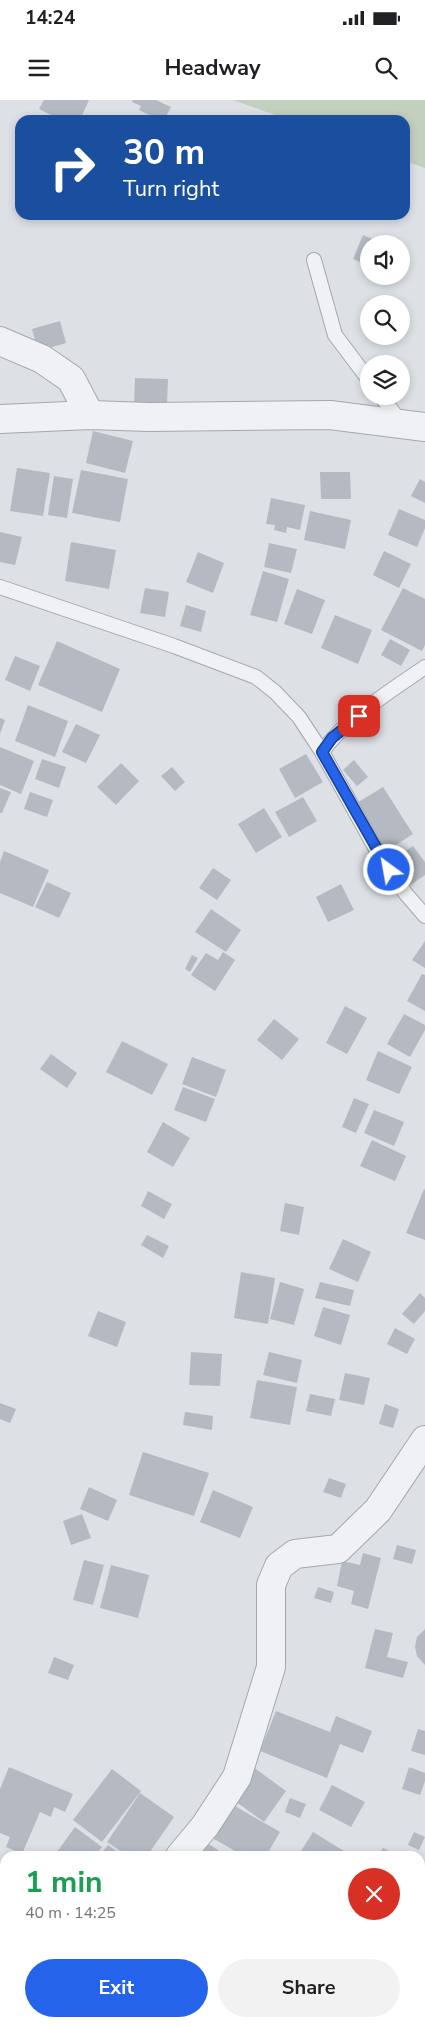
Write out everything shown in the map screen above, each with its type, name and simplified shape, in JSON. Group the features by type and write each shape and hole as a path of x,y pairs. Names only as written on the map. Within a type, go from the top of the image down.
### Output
{"street":[{"path":"0,341 42,359 71,379 90,415"},
{"path":"0,419 90,415 149,417 330,415 414,426"},
{"path":"184,1851 205,1826 237,1777 271,1667 271,1584 279,1566 295,1554 338,1549 378,1510 425,1440"}],"lane":[{"path":"314,260 335,335 360,368"},
{"path":"391,405 414,426"},
{"path":"0,587 174,646 256,677 275,692 299,717 322,752 381,858 406,894 425,916"},
{"path":"322,752 332,738 386,693 425,667"}],"green space":[{"path":"233,100 425,100 425,168 410,163 410,115 275,115"}],"building":[{"path":"44,100 89,100 82,115 51,115 39,109"},
{"path":"133,100 156,100 171,107 167,115 149,115 139,110 141,106 132,102"},
{"path":"360,242 360,262 353,259"},
{"path":"60,321 66,343 38,351 32,329"},
{"path":"135,378 168,379 167,404 134,404"},
{"path":"93,431 133,441 125,473 86,463"},
{"path":"17,468 50,473 43,516 10,511"},
{"path":"81,470 128,479 120,522 72,513"},
{"path":"320,472 350,472 351,499 321,499"},
{"path":"54,476 73,479 67,518 48,515"},
{"path":"420,479 425,482 425,503 411,496"},
{"path":"271,498 305,505 300,530 287,527 286,533 274,530 275,525 266,524"},
{"path":"399,509 425,520 425,528 417,547 388,535"},
{"path":"310,511 351,520 345,549 304,540"},
{"path":"0,532 22,537 15,565 0,562"},
{"path":"71,542 116,550 109,589 65,581"},
{"path":"269,543 297,549 291,573 264,567"},
{"path":"384,551 411,564 399,588 373,575"},
{"path":"198,552 224,563 213,593 186,582"},
{"path":"263,571 289,579 277,622 250,615"},
{"path":"145,588 169,592 165,617 140,613"},
{"path":"403,588 425,599 425,645 422,651 381,630"},
{"path":"297,589 325,600 312,634 284,624"},
{"path":"186,605 206,611 201,632 180,626"},
{"path":"335,615 372,630 358,664 321,648"},
{"path":"390,639 410,650 401,666 381,655"},
{"path":"57,641 120,669 102,712 38,685"},
{"path":"15,656 40,666 30,691 5,680"},
{"path":"28,705 68,721 55,757 15,741"},
{"path":"0,718 5,720 0,734"},
{"path":"76,724 100,735 86,763 62,752"},
{"path":"0,747 34,761 21,794 0,785"},
{"path":"306,754 323,782 295,798 279,769"},
{"path":"42,759 66,767 59,788 35,779"},
{"path":"354,760 368,777 357,786 343,770"},
{"path":"121,763 139,781 116,805 97,787"},
{"path":"172,767 185,782 175,791 161,776"},
{"path":"383,787 413,834 385,852 355,804"},
{"path":"0,788 11,792 2,813 0,813"},
{"path":"30,792 53,800 47,817 24,809"},
{"path":"303,797 317,821 289,837 275,812"},
{"path":"264,808 282,837 256,853 238,824"},
{"path":"413,846 425,862 425,875 409,886 392,860"},
{"path":"4,851 49,870 33,907 0,893 0,862"},
{"path":"213,868 231,880 217,900 199,888"},
{"path":"47,882 71,893 59,918 35,907"},
{"path":"341,884 354,910 328,922 316,897"},
{"path":"211,909 241,930 226,952 195,932"},
{"path":"425,941 425,968 412,960"},
{"path":"223,952 235,960 215,991 191,975 206,953 218,960"},
{"path":"192,955 198,958 190,972 185,969"},
{"path":"422,974 425,975 425,1011 407,1001"},
{"path":"345,1006 367,1018 347,1054 326,1043"},
{"path":"404,1014 425,1025 425,1030 410,1057 387,1044"},
{"path":"274,1019 299,1039 282,1060 257,1040"},
{"path":"122,1041 168,1064 152,1095 106,1072"},
{"path":"378,1051 412,1067 399,1094 366,1080"},
{"path":"51,1054 77,1073 67,1088 40,1069"},
{"path":"192,1057 226,1070 216,1097 182,1084"},
{"path":"183,1087 215,1099 206,1122 174,1110"},
{"path":"354,1098 369,1104 356,1133 342,1127"},
{"path":"374,1110 404,1122 394,1146 364,1133"},
{"path":"163,1122 190,1138 173,1167 147,1152"},
{"path":"372,1140 406,1156 395,1181 360,1166"},
{"path":"425,1190 425,1240 406,1233"},
{"path":"148,1191 172,1204 164,1219 141,1206"},
{"path":"285,1203 304,1207 299,1235 280,1231"},
{"path":"147,1235 169,1246 163,1258 141,1245"},
{"path":"343,1239 371,1252 358,1282 329,1269"},
{"path":"241,1272 275,1278 268,1324 234,1318"},
{"path":"280,1282 304,1289 294,1325 270,1319"},
{"path":"320,1282 354,1290 350,1306 315,1298"},
{"path":"420,1293 425,1298 425,1311 414,1324 402,1314"},
{"path":"323,1307 350,1315 341,1345 314,1336"},
{"path":"98,1311 126,1322 117,1347 88,1336"},
{"path":"395,1328 415,1339 407,1354 387,1344"},
{"path":"191,1352 222,1354 220,1386 189,1385"},
{"path":"269,1352 302,1360 297,1383 263,1375"},
{"path":"345,1373 370,1378 364,1405 339,1400"},
{"path":"257,1380 297,1387 290,1425 250,1418"},
{"path":"310,1394 335,1399 331,1416 306,1411"},
{"path":"0,1403 16,1409 10,1423 0,1419"},
{"path":"385,1404 399,1409 393,1428 379,1424"},
{"path":"185,1412 213,1416 212,1430 183,1425"},
{"path":"143,1452 209,1473 194,1516 129,1495"},
{"path":"329,1478 346,1484 341,1498 323,1492"},
{"path":"89,1487 117,1500 108,1521 80,1509"},
{"path":"213,1490 253,1507 240,1538 200,1522"},
{"path":"82,1514 91,1538 71,1545 63,1521"},
{"path":"397,1545 416,1550 412,1564 393,1559"},
{"path":"363,1553 381,1558 368,1609 351,1604 354,1591 337,1586 342,1561 360,1565"},
{"path":"84,1560 104,1565 93,1605 73,1600"},
{"path":"111,1565 149,1575 138,1618 100,1608"},
{"path":"318,1587 334,1592 331,1603 314,1598"},
{"path":"375,1629 393,1633 387,1657 408,1662 403,1678 365,1668"},
{"path":"425,1629 425,1665 417,1656 415,1647 417,1637"},
{"path":"54,1657 74,1665 68,1680 48,1673"},
{"path":"276,1711 330,1732 336,1716 372,1731 363,1753 340,1744 327,1778 260,1751"},
{"path":"418,1729 425,1731 425,1755 411,1751"},
{"path":"9,1767 73,1794 65,1812 54,1807 51,1817 40,1812 23,1851 15,1851 6,1847 10,1837 0,1833 0,1789"},
{"path":"253,1767 286,1791 264,1822 235,1801"},
{"path":"409,1767 425,1773 425,1781 420,1795 402,1789"},
{"path":"112,1769 141,1791 102,1842 73,1820"},
{"path":"332,1785 365,1802 351,1827 319,1810"},
{"path":"140,1793 174,1817 150,1851 120,1851 107,1842"},
{"path":"290,1798 306,1804 300,1818 285,1812"},
{"path":"226,1801 280,1832 269,1851 235,1851 207,1835"},
{"path":"75,1827 102,1847 99,1851 58,1851"},
{"path":"313,1832 344,1851 301,1851"},
{"path":"414,1832 425,1837 419,1850 408,1845"},
{"path":"201,1839 219,1851 193,1851"},
{"path":"108,1845 116,1851 103,1851"}],"route":[{"path":"359,716 332,738 322,752 389,870"}]}
